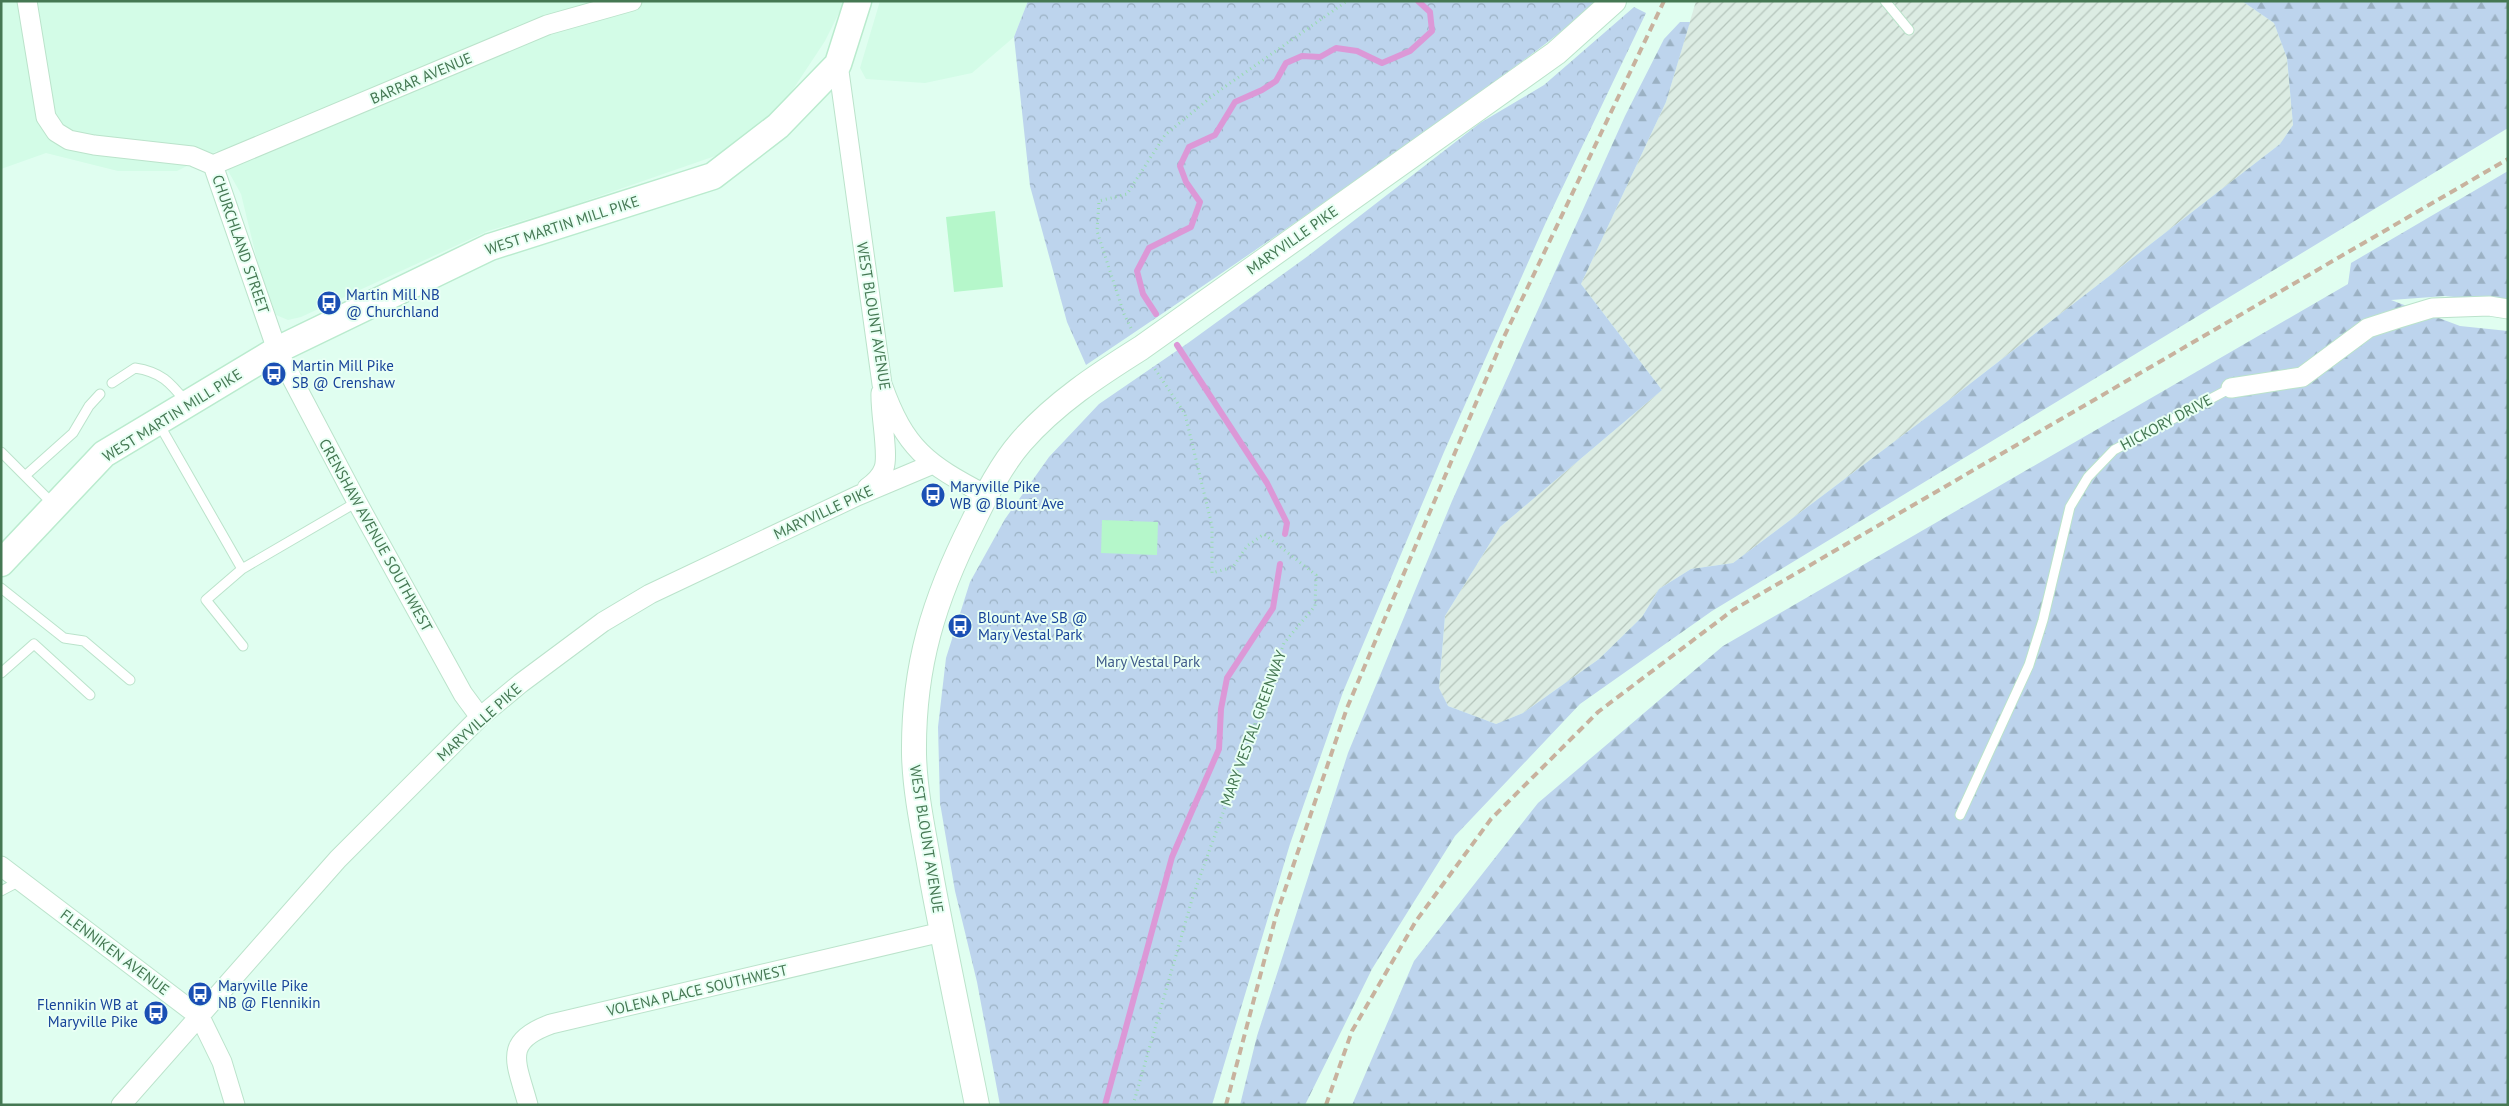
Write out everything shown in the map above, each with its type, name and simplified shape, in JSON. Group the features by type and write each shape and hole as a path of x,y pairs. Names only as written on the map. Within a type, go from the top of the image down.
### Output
{"main road":[{"name":"WEST MARTIN MILL PIKE","path":"1,563 104,454 277,350 490,248 713,176 778,126 838,64 858,1"}],"street":[{"name":"CHURCHLAND STREET","path":"27,1 46,117 56,132 69,140 94,145 192,156 213,165 277,350"},
{"name":"BARRAR AVENUE","path":"213,165 546,26 632,1"},
{"name":"MARYVILLE PIKE","path":"986,495 1021,442 1078,388 1141,348 1556,53 1614,1"},
{"name":"WEST BLOUNT AVENUE","path":"838,64 882,384 891,411 918,452 946,474 986,495 939,595 920,666 914,754 918,800 942,932 978,1105"},
{"name":"HICKORY DRIVE","path":"2231,388 2302,377 2368,328 2432,308 2489,306 2508,309"},
{"name":"CRENSHAW AVENUE SOUTHWEST","path":"277,350 357,502 463,694 480,717"},
{"path":"857,496 875,482 884,467 880,416 882,384"},
{"name":"MARYVILLE PIKE","path":"121,1105 338,859 480,717 521,683 603,622 650,594 857,496 933,464"},
{"name":"FLENNIKEN AVENUE","path":"1,866 200,1017 222,1062 235,1105"},
{"name":"VOLENA PLACE SOUTHWEST","path":"528,1105 516,1061 516,1052 522,1041 534,1031 551,1024 942,932"}],"lane":[{"path":"1885,1 1909,30"},
{"path":"112,383 136,368 152,371 171,383 187,404"},
{"name":"HICKORY DRIVE","path":"1960,815 2029,665 2043,620 2070,507 2088,477 2114,450 2231,388"},
{"path":"26,475 73,433 89,406 100,394"},
{"path":"158,422 242,569"},
{"path":"1,452 55,506"},
{"path":"243,646 206,600 242,569 357,502"},
{"path":"1,588 64,638 84,641 130,680"},
{"path":"1,674 34,644 90,695"},
{"path":"1,891 20,881"}],"path":[{"path":"1141,348 1124,314 1097,231 1099,201 1127,194 1165,135 1216,93 1347,1"},
{"name":"MARY VESTAL GREENWAY","path":"1133,1105 1193,896 1284,643 1315,606 1316,575 1264,534 1247,546 1234,567 1212,573 1212,526 1185,414 1141,348"}],"shaded area":[{"path":"1,1 845,1 825,41 790,94 760,124 718,155 568,207 488,231 301,317 288,320 276,315 258,264 241,194 217,151 177,171 118,171 46,153 1,169"},
{"path":"880,1 1028,1 1014,37 972,73 925,83 866,79 860,68"},
{"path":"1696,1 2242,1 2274,23 2287,58 2293,125 2280,144 1927,417 1733,563 1691,569 1659,589 1642,617 1599,659 1523,713 1496,724 1448,706 1439,689 1445,616 1500,527 1662,390 1581,284 1666,102"}],"green space":[{"path":"1028,1 1598,1 1576,20 1482,91 1330,199 1086,365 1067,322 1030,186 1014,37"},
{"path":"2242,1 2508,1 2508,128 1712,611 1580,704 1455,836 1372,969 1305,1105 1240,1105 1257,1036 1348,753 1452,501 1625,116 1664,39 1680,22 1690,22 1666,102 1581,284 1662,390 1500,527 1445,616 1439,688 1448,706 1496,724 1523,713 1599,659 1642,617 1659,589 1691,569 1733,563 1927,417 2280,144 2293,125 2287,58 2274,23"},
{"name":"Mary Vestal Park","path":"1634,7 1646,13 1546,222 1444,452 1343,692 1290,844 1212,1105 1000,1105 977,982 955,891 940,803 938,727 946,658 970,582 1005,519 1049,457 1099,404 1188,343 1308,256 1480,123 1544,85"},
{"path":"2508,171 2508,303 2445,296 2391,300 2460,326 2508,331 2508,1105 1352,1105 1414,961 1538,803 1723,646 2348,284 2351,263"}],"building":[{"path":"995,211 1003,287 954,292 946,217"},
{"path":"1102,520 1158,522 1157,555 1101,553"}],"waterway":[{"path":"1156,314 1143,294 1137,271 1149,248 1191,227 1200,202 1186,182 1180,166 1189,147 1215,135 1235,102 1262,90 1276,81 1286,63 1302,56 1320,57 1336,48 1357,51 1382,63 1410,51 1432,31 1430,12 1418,1"},
{"path":"1177,345 1267,483 1287,523 1285,534"},
{"path":"1105,1105 1172,857 1219,749 1221,709 1227,678 1273,608 1280,564"}],"railway":[{"path":"1226,1105 1276,916 1347,708 1503,339 1664,1"},
{"path":"1326,1105 1352,1031 1416,921 1491,819 1598,712 1733,610 2508,159"}],"place":[{"name":"Martin Mill NB @ Churchland","path":"329,303"},
{"name":"Martin Mill Pike SB @ Crenshaw","path":"274,374"},
{"name":"Maryville Pike WB @ Blount Ave","path":"933,495"},
{"name":"Blount Ave SB @ Mary Vestal Park","path":"960,626"},
{"name":"Maryville Pike NB @ Flennikin","path":"200,994"},
{"name":"Flennikin WB at Maryville Pike","path":"156,1013"}]}
